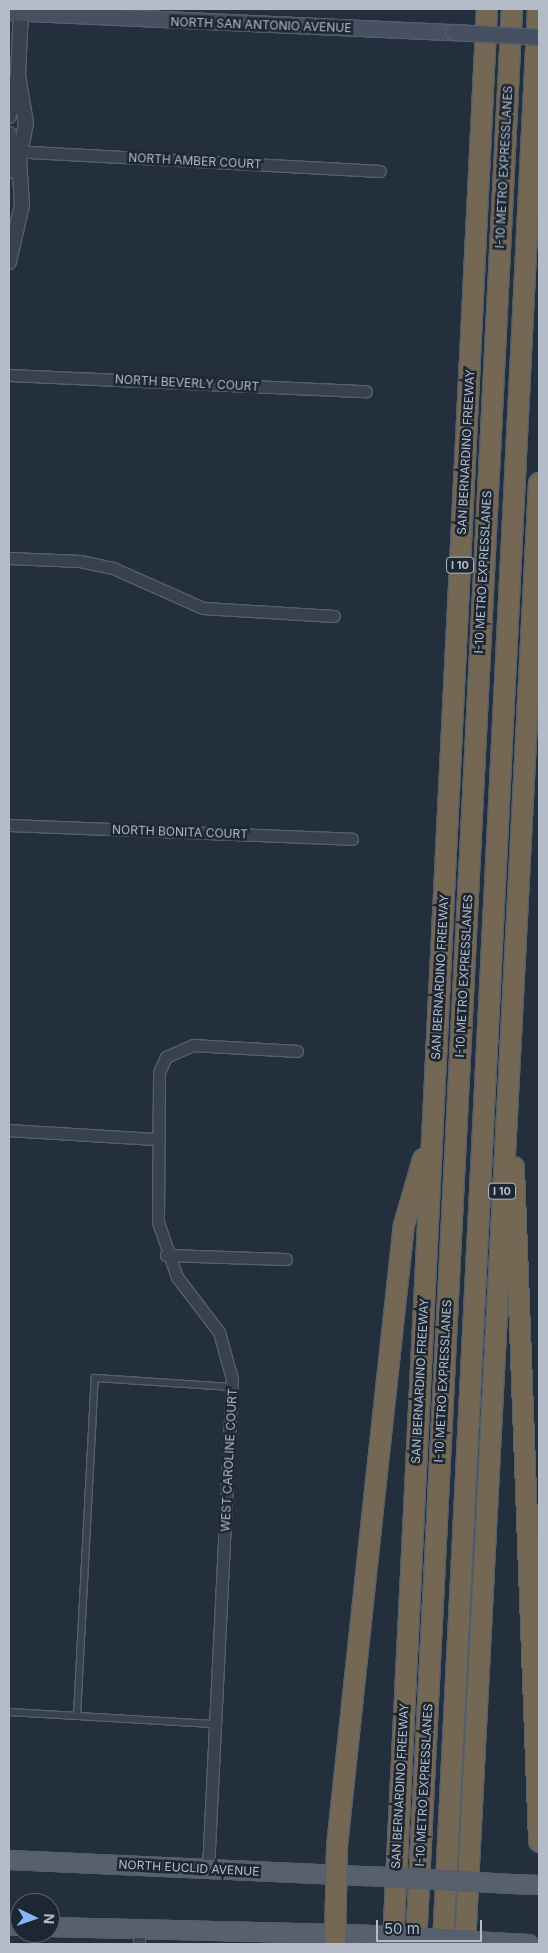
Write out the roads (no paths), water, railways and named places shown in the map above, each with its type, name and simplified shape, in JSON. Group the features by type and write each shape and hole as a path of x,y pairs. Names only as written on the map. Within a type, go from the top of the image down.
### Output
{"highway":[{"name":"SAN BERNARDINO FREEWAY","path":"393,1944 487,9"},
{"name":"I-10 METRO EXPRESSLANES","path":"416,1944 512,9"},
{"name":"I-10 METRO EXPRESSLANES","path":"443,1944 538,9"},
{"name":"I 10","path":"465,1944 539,483"},
{"path":"508,1067 521,1283 539,1842"},
{"path":"335,1938 336,1875 404,1225 433,1121"},
{"path":"467,1899 475,1944"}],"main road":[{"name":"NORTH SAN ANTONIO AVENUE","path":"17,11 539,36"},
{"name":"NORTH EUCLID AVENUE","path":"9,1860 539,1885"},
{"path":"60,1927 139,1936 335,1938 369,1935 529,1944"}],"street":[{"path":"9,171 26,123 18,76 17,11"},
{"path":"9,116 18,76"},
{"path":"9,134 15,151 22,205 9,262"},
{"name":"NORTH AMBER COURT","path":"15,151 379,171"},
{"name":"NORTH BEVERLY COURT","path":"9,375 366,391"},
{"path":"9,558 80,561 112,568 203,608 334,616"},
{"name":"NORTH BONITA COURT","path":"9,825 352,838"},
{"name":"WEST CAROLINE COURT","path":"208,1869 232,1387 219,1332 176,1277 166,1254 158,1222 159,1072 166,1057 177,1049 193,1045 297,1051"},
{"path":"9,1130 158,1139"},
{"path":"166,1254 286,1259"}],"lane":[{"path":"77,1716 95,1378 232,1387"},
{"path":"9,1712 214,1724"}]}
